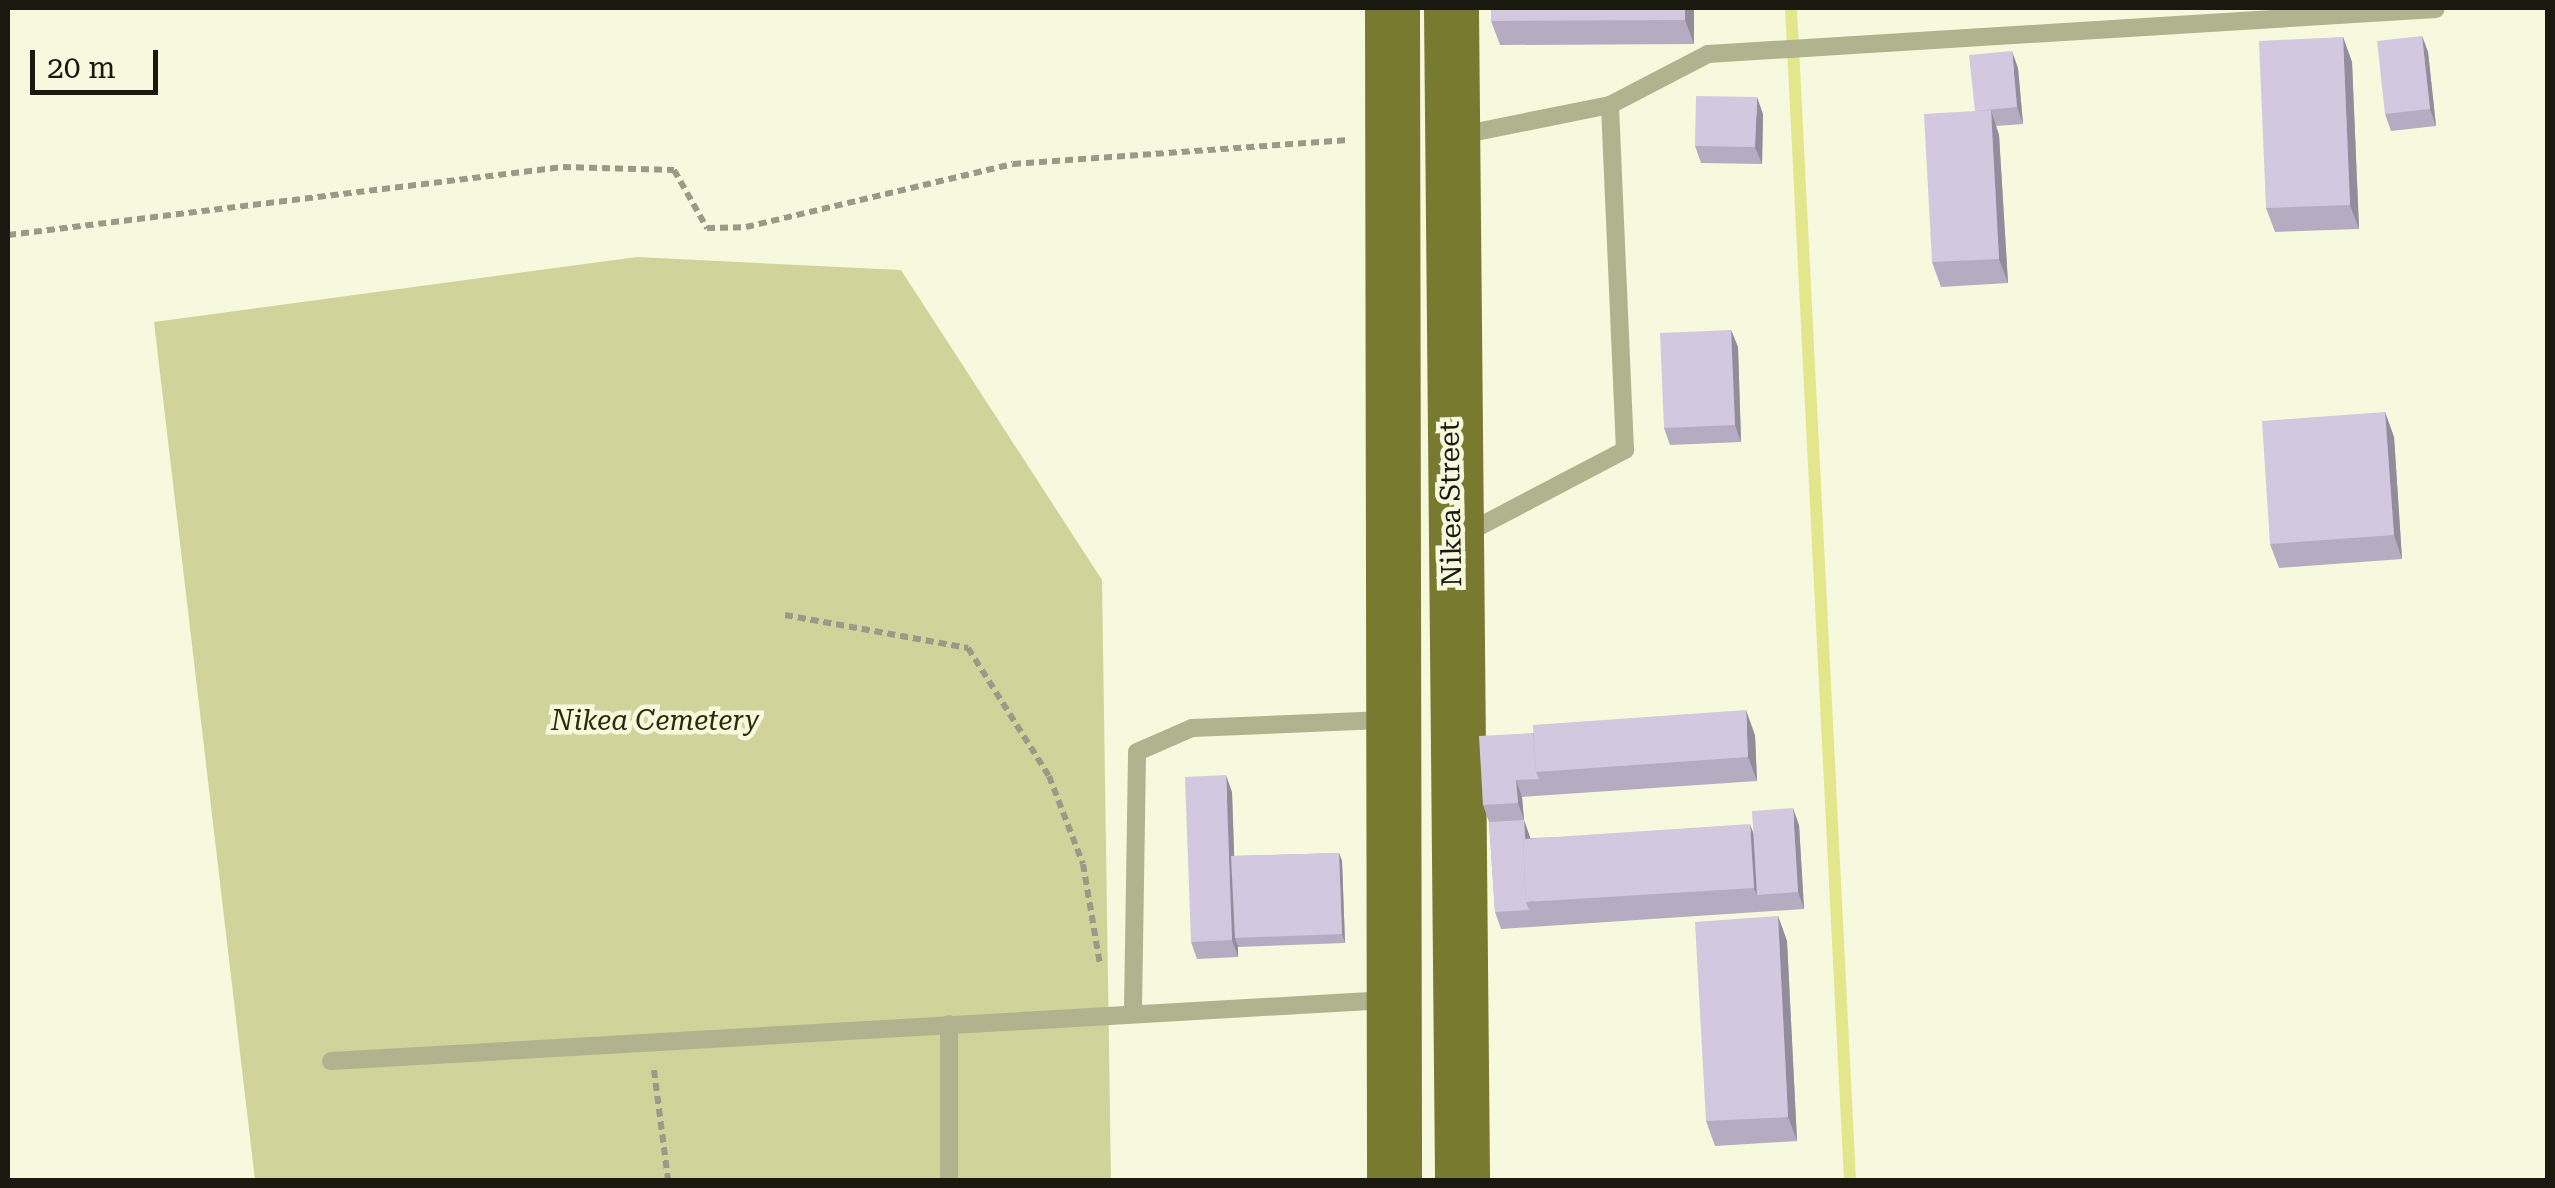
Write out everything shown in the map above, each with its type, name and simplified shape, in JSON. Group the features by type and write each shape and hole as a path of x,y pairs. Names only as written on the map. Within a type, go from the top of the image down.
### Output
{"main road":[{"path":"1392,8 1387,137 1387,1000 1394,1180"},
{"name":"Nikea Street","path":"1451,8 1446,138 1462,1180"}],"lane":[{"path":"1446,138 1610,104 1708,54 2436,9"},
{"path":"1452,542 1624,450 1610,104"},
{"path":"1133,1010 1137,752 1192,728 1387,720"},
{"path":"331,1061 949,1024 1108,1010 1387,1000"},
{"path":"948,1180 949,1024"}],"path":[{"path":"8,236 563,167 674,170 708,228 1013,164 1387,137"},
{"path":"785,614 968,648 1017,714 1083,864 1108,1010"},
{"path":"650,1040 668,1180"}],"green space":[{"name":"Nikea Cemetery","path":"637,257 901,270 1102,580 1111,1180 255,1180 154,322"}],"building":[{"path":"1491,8 1685,8 1685,20 1491,21"},
{"path":"2422,36 2430,109 2385,114 2377,41"},
{"path":"2343,37 2350,205 2266,208 2259,41"},
{"path":"2012,51 2017,107 1975,111 1969,55"},
{"path":"1696,96 1757,97 1755,147 1695,146"},
{"path":"1991,110 1999,259 1932,262 1924,114"},
{"path":"1731,330 1735,425 1664,428 1660,333"},
{"path":"2385,412 2394,535 2270,544 2262,421"},
{"path":"1746,710 1748,757 1536,772 1533,725"},
{"path":"1533,733 1539,779 1516,780 1518,803 1483,805 1479,736"},
{"path":"1226,775 1232,940 1191,942 1185,777"},
{"path":"1793,808 1798,892 1757,895 1752,811"},
{"path":"1524,820 1529,910 1495,912 1489,822"},
{"path":"1750,824 1754,888 1526,902 1523,839"},
{"path":"1339,853 1342,934 1235,938 1231,856"},
{"path":"1778,916 1788,1117 1706,1121 1695,922"}],"waterway":[{"path":"1791,8 1850,1180"}]}
